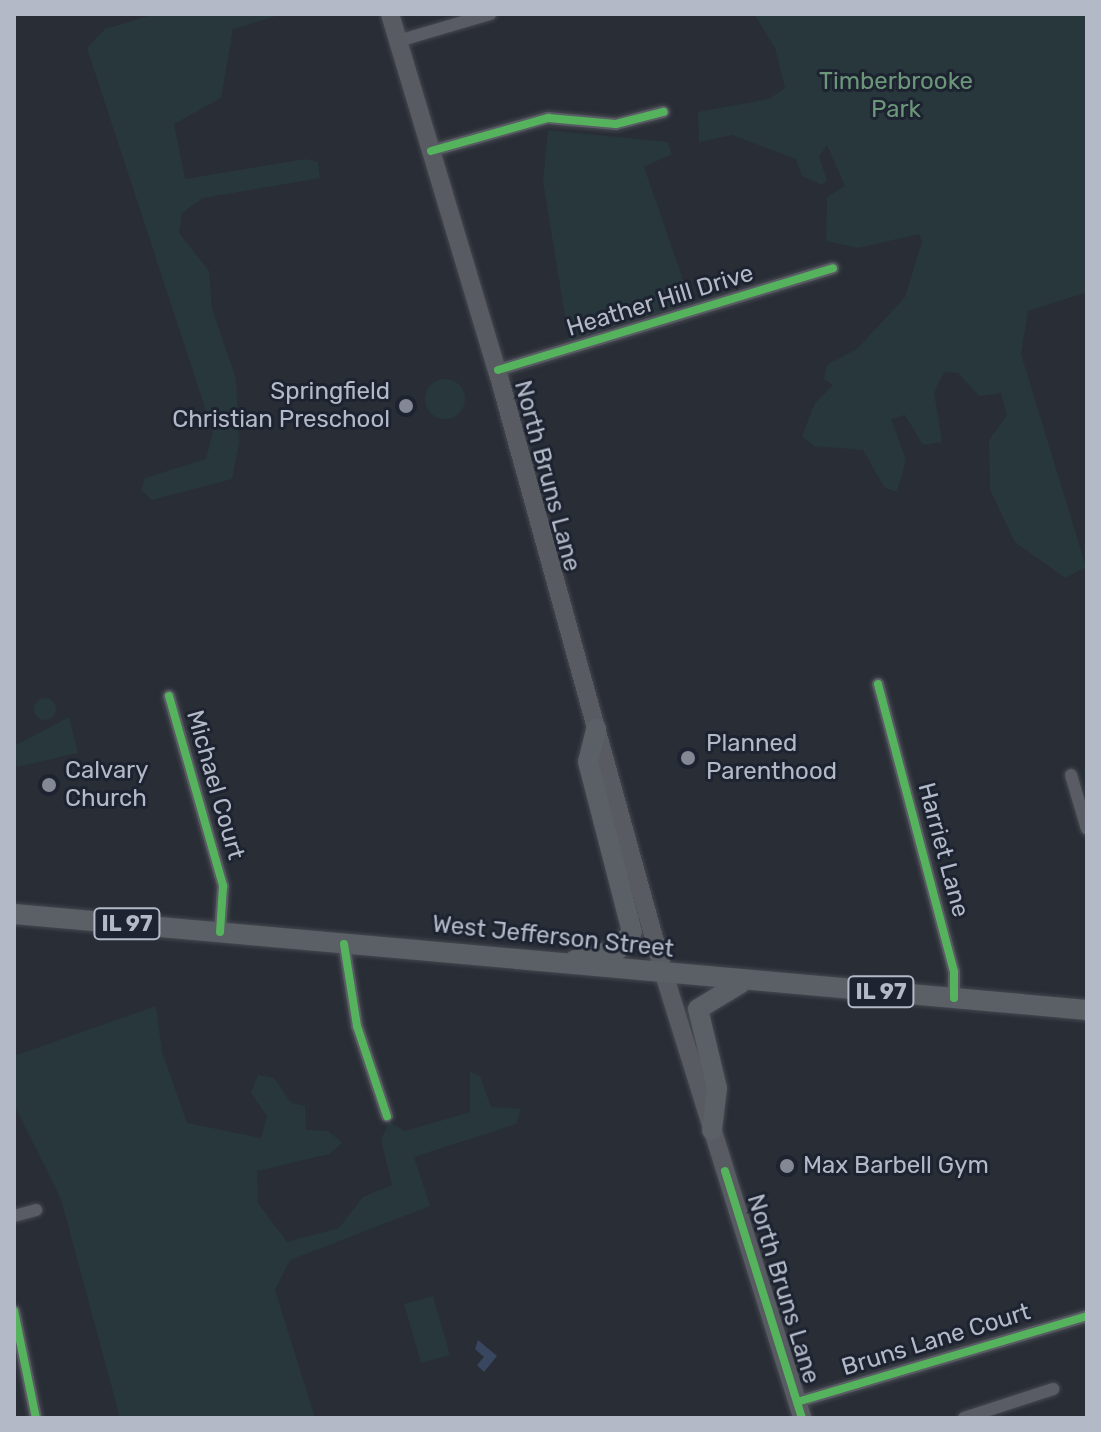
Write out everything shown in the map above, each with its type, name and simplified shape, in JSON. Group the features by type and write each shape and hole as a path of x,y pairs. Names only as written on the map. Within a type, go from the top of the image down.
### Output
{"main road":[{"name":"North Bruns Lane","path":"390,14 498,370 664,974 800,1410"},
{"path":"558,965 617,950 632,932 588,762 596,729"},
{"name":"West Jefferson Street","path":"14,914 1087,1010"},
{"path":"712,1130 717,1088 698,1009 747,981"}],"street":[{"path":"398,41 490,14"},
{"path":"431,151 548,118 616,124 663,112"},
{"name":"Heather Hill Drive","path":"498,370 833,268"},
{"name":"Harriet Lane","path":"878,684 954,972 954,998"},
{"name":"Michael Court","path":"169,696 220,873 220,932"},
{"path":"1071,775 1087,829"},
{"path":"344,944 357,1026 387,1116"},
{"path":"14,1216 36,1210"},
{"path":"14,1311 36,1418"},
{"name":"Bruns Lane Court","path":"800,1410 1087,1316"},
{"path":"964,1418 982,1416 1053,1389"},
{"path":"14,1397 29,1393"}],"green space":[{"path":"155,14 283,14 233,29 221,98 174,124 185,179 305,159 318,162 320,178 203,198 182,213 179,233 209,271 212,309 236,379 239,443 232,479 152,500 141,490 145,478 206,459 213,432 87,48 105,29"},
{"name":"Timberbrooke Park","path":"754,14 1087,14 1087,292 1028,311 1021,354 1086,567 1065,578 1015,542 990,490 989,440 1007,415 1001,393 979,396 958,373 944,372 934,393 942,442 923,445 905,415 891,419 906,460 897,492 884,487 863,450 814,446 802,436 815,403 833,385 824,379 827,365 857,349 905,297 922,242 919,234 858,248 826,241 827,197 845,186 827,145 819,157 827,180 822,185 802,176 796,159 732,135 699,142 698,112 769,99 785,88 775,48"},
{"path":"548,130 667,142 672,154 644,167 691,303 569,341 543,181"},
{"path":"445,379 459,385 465,399 459,413 445,419 431,413 425,399 431,385"},
{"path":"45,698 53,701 56,709 53,717 45,720 37,717 34,709 37,701"},
{"path":"69,717 78,753 17,767 14,746"},
{"path":"156,1006 162,1052 187,1123 261,1138 267,1116 251,1093 258,1075 274,1078 291,1103 305,1106 306,1130 328,1131 342,1143 329,1154 257,1171 258,1203 287,1242 339,1228 363,1197 392,1185 381,1140 389,1122 405,1131 470,1112 470,1072 480,1076 491,1107 521,1109 516,1124 414,1157 430,1206 290,1260 275,1290 315,1418 120,1418 61,1199 14,1104 14,1056"},
{"path":"433,1296 450,1355 421,1363 404,1304"}],"water":[{"path":"478,1340 497,1356 484,1372 477,1365 484,1357 475,1349"}],"cycle path":[{"path":"431,151 548,118 616,124 663,112"},
{"path":"498,370 833,268"},
{"path":"878,684 954,972 954,998"},
{"path":"169,696 223,886 220,932"},
{"path":"344,944 357,1026 387,1116"},
{"path":"725,1171 802,1418"},
{"path":"14,1311 36,1418"},
{"path":"797,1402 1087,1316"}],"place":[{"name":"Springfield Christian Preschool","path":"406,406"},
{"name":"Planned Parenthood","path":"688,758"},
{"name":"Calvary Church","path":"49,785"},
{"name":"Max Barbell Gym","path":"787,1166"}]}
